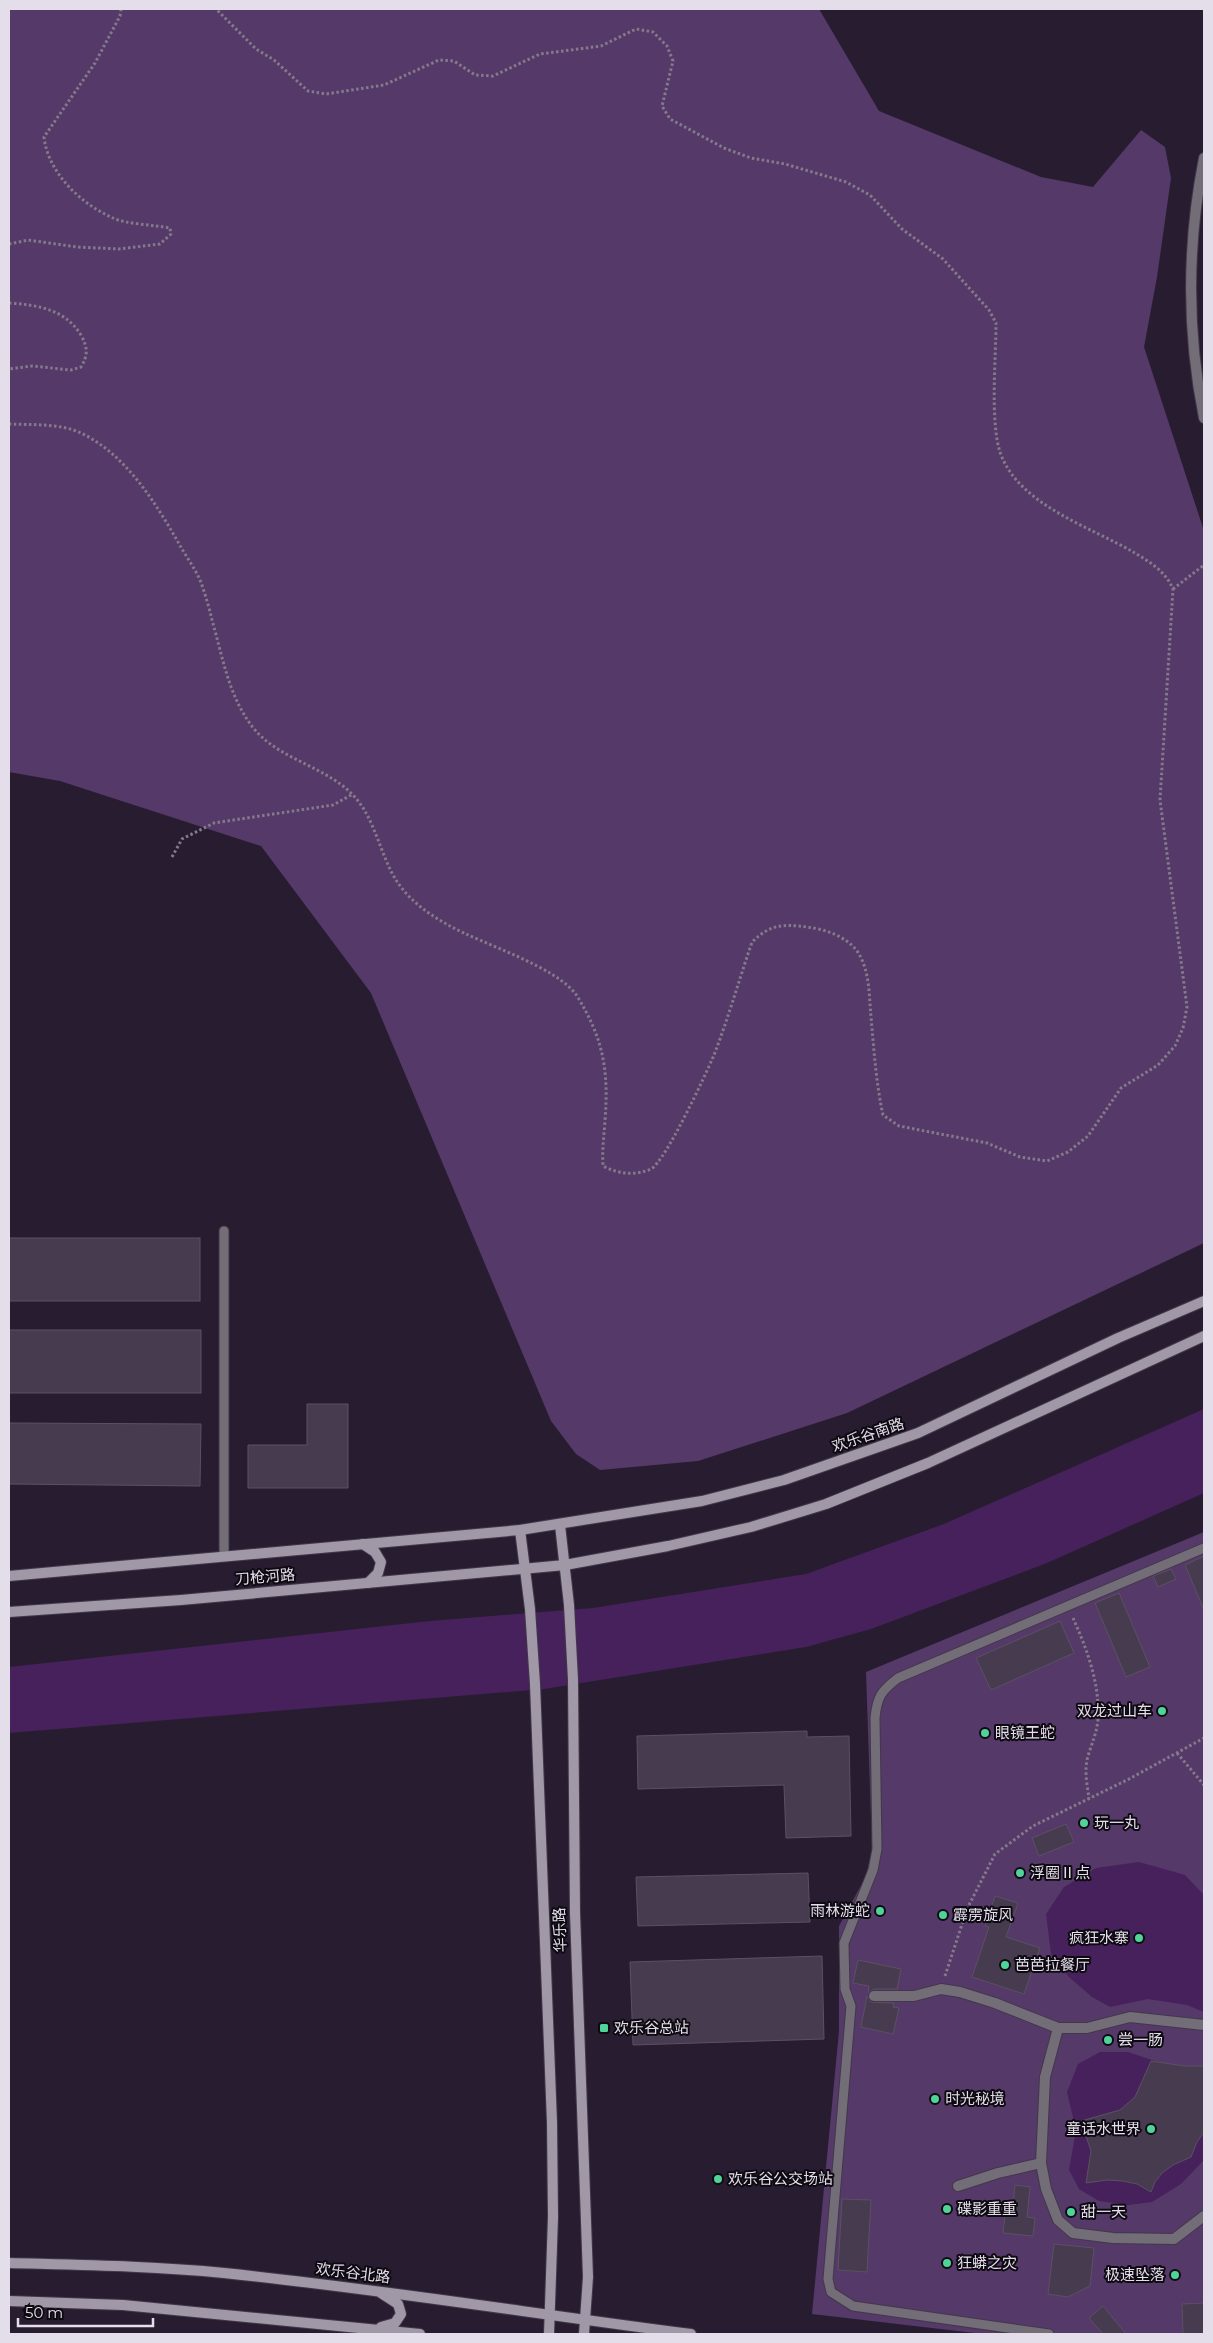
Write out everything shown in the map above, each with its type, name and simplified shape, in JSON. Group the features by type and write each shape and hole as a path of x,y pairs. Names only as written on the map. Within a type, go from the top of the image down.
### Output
{"street":[{"path":"1204,158 1191,264 1192,331 1197,380 1204,418"},
{"name":"欢乐谷南路","path":"520,1530 702,1501 784,1480 918,1433 1118,1338 1204,1301"},
{"path":"524,1568 565,1565 668,1546 751,1527 826,1504 928,1463 1204,1336"},
{"name":"华乐路","path":"560,1525 569,1605 573,1680 575,1913 587,2258 584,2334"},
{"name":"刀枪河路","path":"9,1576 520,1530"},
{"name":"华乐路","path":"520,1530 530,1609 535,1684 552,2123 553,2217 549,2334"},
{"path":"363,1544 376,1552 381,1562 378,1573 368,1583"},
{"name":"刀枪河路","path":"9,1612 181,1600 524,1568"},
{"path":"874,1996 914,1996 941,1988 995,2003 1058,2028 1087,2028 1130,2017 1204,2025"},
{"path":"1058,2028 1045,2077 1041,2163 1046,2189 1058,2220 1072,2233 1113,2238 1174,2239 1204,2216"},
{"path":"958,2186 998,2173 1041,2163"},
{"name":"欢乐谷北路","path":"9,2263 121,2266 222,2273 378,2290 550,2316 691,2334"},
{"path":"376,2328 395,2323 401,2314 398,2304 378,2290"},
{"path":"9,2301 124,2305 376,2328 420,2334"}],"lane":[{"path":"224,1231 224,1556"},
{"path":"1048,2334 853,2306 831,2292 828,2278 851,2006 845,1990 844,1943 873,1870 877,1849 875,1718 877,1701 884,1689 898,1678 1204,1548"}],"path":[{"path":"9,244 28,240 77,247 119,249 160,244 172,234 170,228 114,219 87,202 59,176 46,152 44,137 95,63 120,16 121,9"},
{"path":"9,424 44,425 78,432 107,448 162,514 199,579 213,622 223,668 240,707 256,731 280,750 312,766 353,794 372,824 392,873 415,905 450,926 548,972 574,992 590,1018 603,1050 606,1083 602,1148 603,1166 614,1172 632,1174 652,1168 667,1150 714,1055 752,942 763,932 782,924 813,928 846,939 859,954 868,977 878,1093 883,1115 899,1126 988,1143 1020,1157 1047,1161 1068,1152 1088,1136 1121,1088 1158,1065 1175,1046 1187,1007 1160,800 1173,589 1170,582 1154,565 1033,498 1012,474 1000,453 996,420 996,323 989,310 943,259 902,229 870,195 846,182 785,164 751,158 724,148 670,119 662,106 673,61 666,46 653,32 636,29 601,46 540,54 493,76 474,75 454,61 439,60 384,85 326,94 308,91 274,60 256,50 216,9"},
{"path":"9,303 34,305 54,311 75,326 87,345 87,358 81,367 71,370 32,366 9,369"},
{"path":"1173,589 1204,565"},
{"path":"172,857 182,840 214,823 333,805 353,794"},
{"path":"1067,1606 1088,1655 1096,1692 1098,1719 1094,1741 1087,1757 1086,1775 1089,1798"},
{"path":"941,1988 966,1909 995,1854 1033,1826 1204,1738"},
{"path":"1177,1753 1204,1785"}],"shaded area":[{"path":"9,9 819,9 879,111 1041,177 1093,187 1141,130 1165,147 1171,178 1157,277 1144,347 1204,531 1204,1243 847,1413 698,1461 600,1470 576,1454 551,1421 371,993 261,846 60,781 9,772"},
{"path":"1204,1409 1204,1493 1047,1563 871,1629 806,1647 544,1689 9,1733 9,1667 430,1621 593,1608 806,1574 944,1524"},
{"path":"1204,1532 1204,2334 983,2334 812,2314 839,2031 839,1926 866,1876 872,1849 866,1672"},
{"path":"1139,1862 1185,1875 1204,1895 1204,2012 1187,2005 1148,1999 1110,2007 1092,1997 1069,1977 1051,1954 1046,1914 1064,1887 1096,1868"},
{"path":"1100,2052 1128,2052 1170,2066 1204,2068 1204,2160 1181,2184 1152,2202 1128,2205 1099,2201 1079,2189 1069,2170 1076,2130 1067,2092 1078,2064"}],"building":[{"path":"9,1238 200,1238 200,1301 9,1301"},
{"path":"9,1330 201,1330 201,1393 9,1393"},
{"path":"307,1404 348,1404 348,1488 248,1488 248,1445 307,1445"},
{"path":"9,1423 201,1424 200,1486 9,1484"},
{"path":"1204,1556 1204,1610 1185,1565"},
{"path":"1171,1569 1176,1579 1158,1587 1153,1576"},
{"path":"1119,1593 1150,1667 1126,1677 1095,1603"},
{"path":"1060,1621 1074,1653 991,1690 976,1658"},
{"path":"807,1731 807,1737 849,1736 851,1836 786,1838 784,1785 638,1789 637,1736"},
{"path":"1066,1824 1074,1842 1039,1856 1032,1838"},
{"path":"808,1873 810,1922 638,1926 636,1877"},
{"path":"995,1896 1018,1903 1006,1937 1040,1948 1024,1994 972,1977 989,1927 985,1926"},
{"path":"822,1956 824,2039 633,2045 630,1962"},
{"path":"858,1960 901,1969 897,1989 874,1989 868,1993 869,1986 853,1983"},
{"path":"867,1996 871,2002 894,2003 893,2007 899,2008 893,2034 861,2027"},
{"path":"1151,2061 1184,2066 1204,2066 1204,2132 1197,2142 1191,2157 1173,2165 1162,2173 1155,2182 1151,2192 1137,2184 1123,2181 1107,2180 1086,2183 1091,2151 1081,2121 1120,2110 1135,2097"},
{"path":"1015,2185 1030,2187 1027,2217 1035,2218 1033,2236 1003,2233 1005,2215 1012,2215"},
{"path":"842,2199 871,2200 867,2272 838,2270"},
{"path":"1054,2244 1094,2248 1090,2286 1068,2297 1048,2294"},
{"path":"1204,2303 1204,2334 1183,2334 1182,2304"},
{"path":"1103,2306 1126,2334 1103,2334 1089,2318"}],"place":[{"name":"双龙过山车","path":"1162,1711"},
{"name":"眼镜王蛇","path":"985,1733"},
{"name":"玩一丸","path":"1084,1823"},
{"name":"浮圈Ⅱ点","path":"1020,1873"},
{"name":"雨林游蛇","path":"880,1911"},
{"name":"霹雳旋风","path":"943,1915"},
{"name":"疯狂水寨","path":"1139,1938"},
{"name":"芭芭拉餐厅","path":"1005,1965"},
{"name":"欢乐谷总站","path":"604,2028"},
{"name":"尝一肠","path":"1108,2040"},
{"name":"时光秘境","path":"935,2099"},
{"name":"童话水世界","path":"1151,2129"},
{"name":"欢乐谷公交场站","path":"718,2179"},
{"name":"碟影重重","path":"947,2209"},
{"name":"甜一天","path":"1071,2212"},
{"name":"狂蟒之灾","path":"947,2263"},
{"name":"极速坠落","path":"1175,2275"}]}
